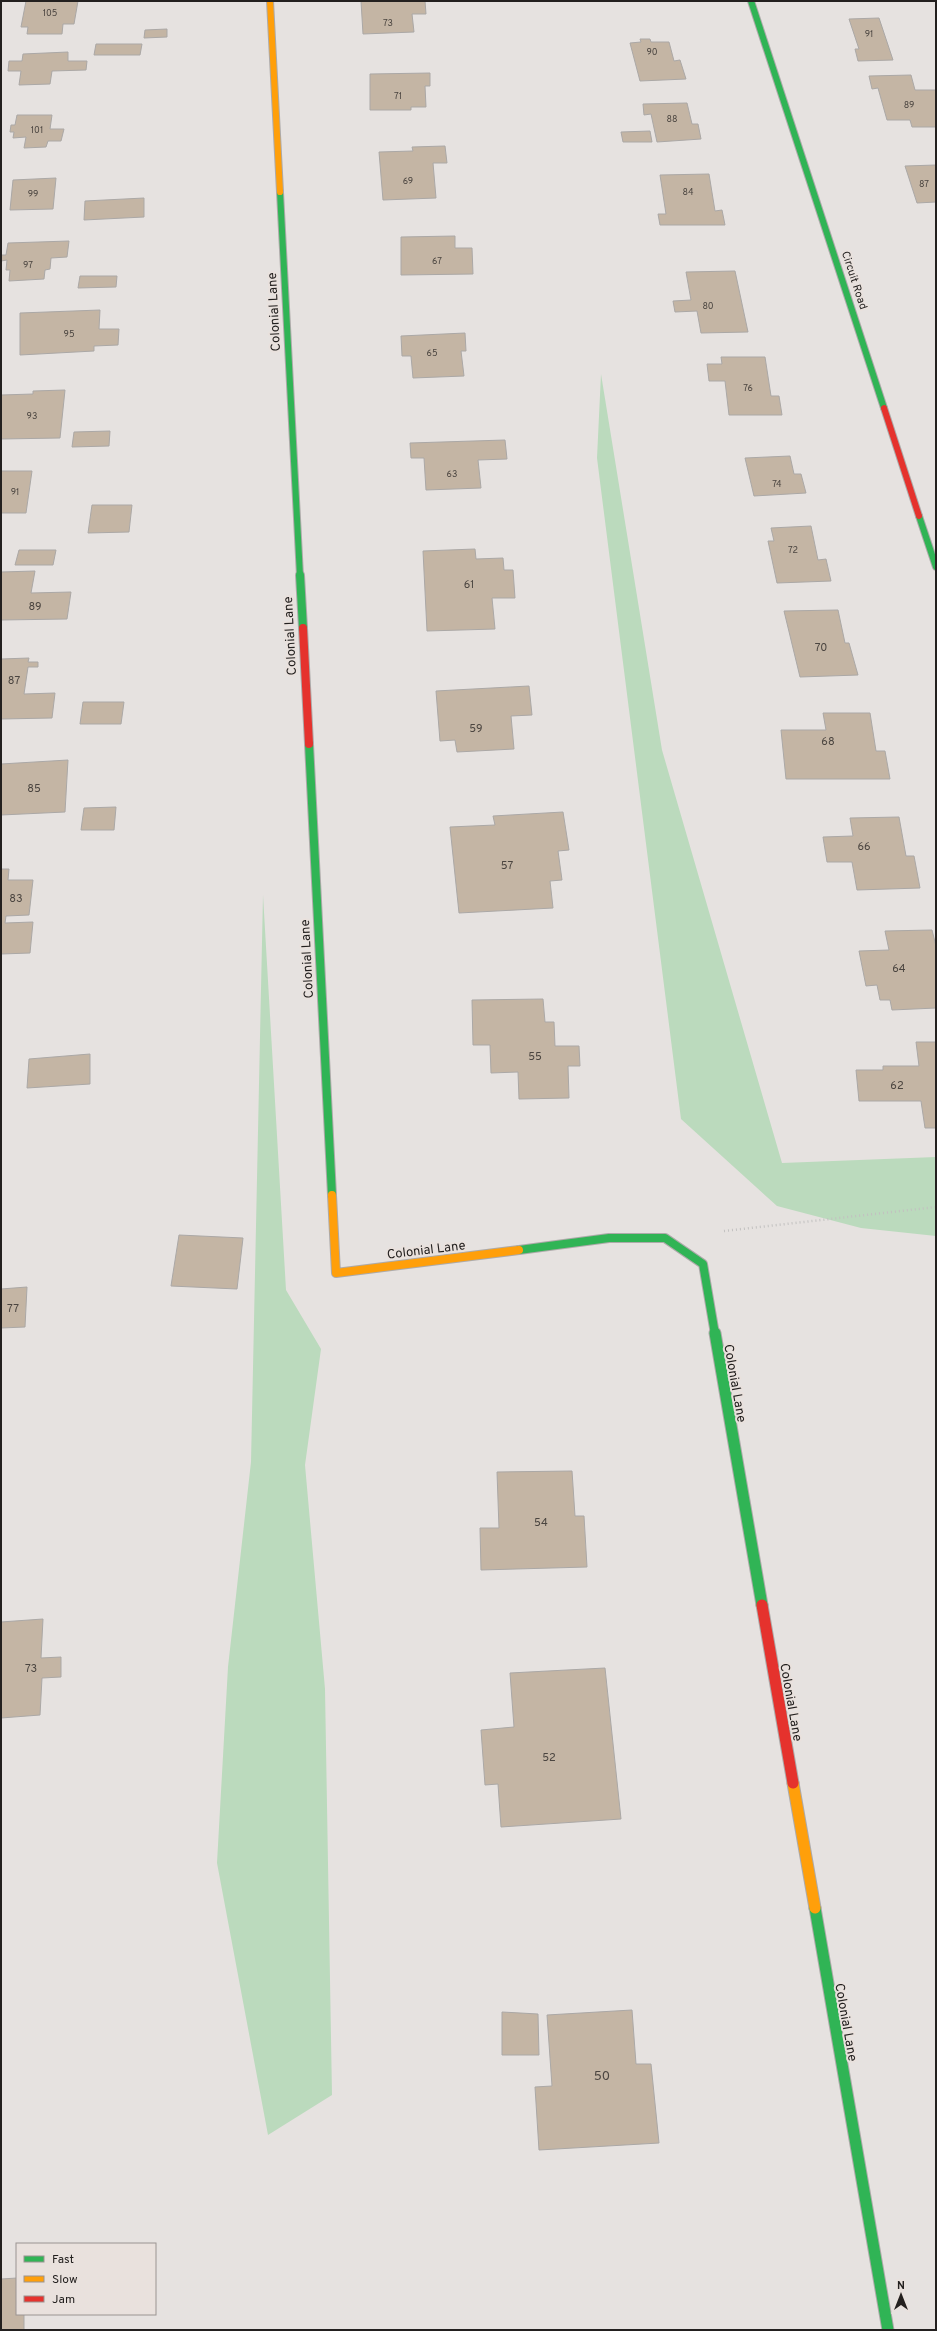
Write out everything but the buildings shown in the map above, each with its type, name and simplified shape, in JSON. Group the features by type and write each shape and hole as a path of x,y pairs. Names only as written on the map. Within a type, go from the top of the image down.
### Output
{"street":[{"name":"Colonial Lane","path":"270,1 336,1273 609,1238 665,1238 703,1264 888,2330"},
{"name":"Circuit Road","path":"751,1 936,567"}],"path":[{"path":"719,1231 936,1207"}],"green space":[{"path":"601,374 662,750 782,1163 936,1157 936,1236 861,1228 777,1206 681,1119 597,458"},
{"path":"263,895 286,1290 321,1349 305,1465 325,1689 332,2095 268,2135 217,1863 228,1667 251,1462"}],"traffic: fast":[{"path":"751,1 884,408"},
{"path":"280,192 303,628"},
{"path":"919,516 936,567"},
{"path":"309,744 332,1195"},
{"path":"519,1250 609,1238 665,1238 703,1264 762,1605"},
{"path":"815,1908 888,2330"}],"traffic: slow":[{"path":"270,1 280,192"},
{"path":"332,1195 336,1273 519,1250"},
{"path":"793,1783 815,1908"}],"traffic: jam":[{"path":"884,408 919,516"},
{"path":"303,628 309,744"},
{"path":"762,1605 793,1783"}]}
